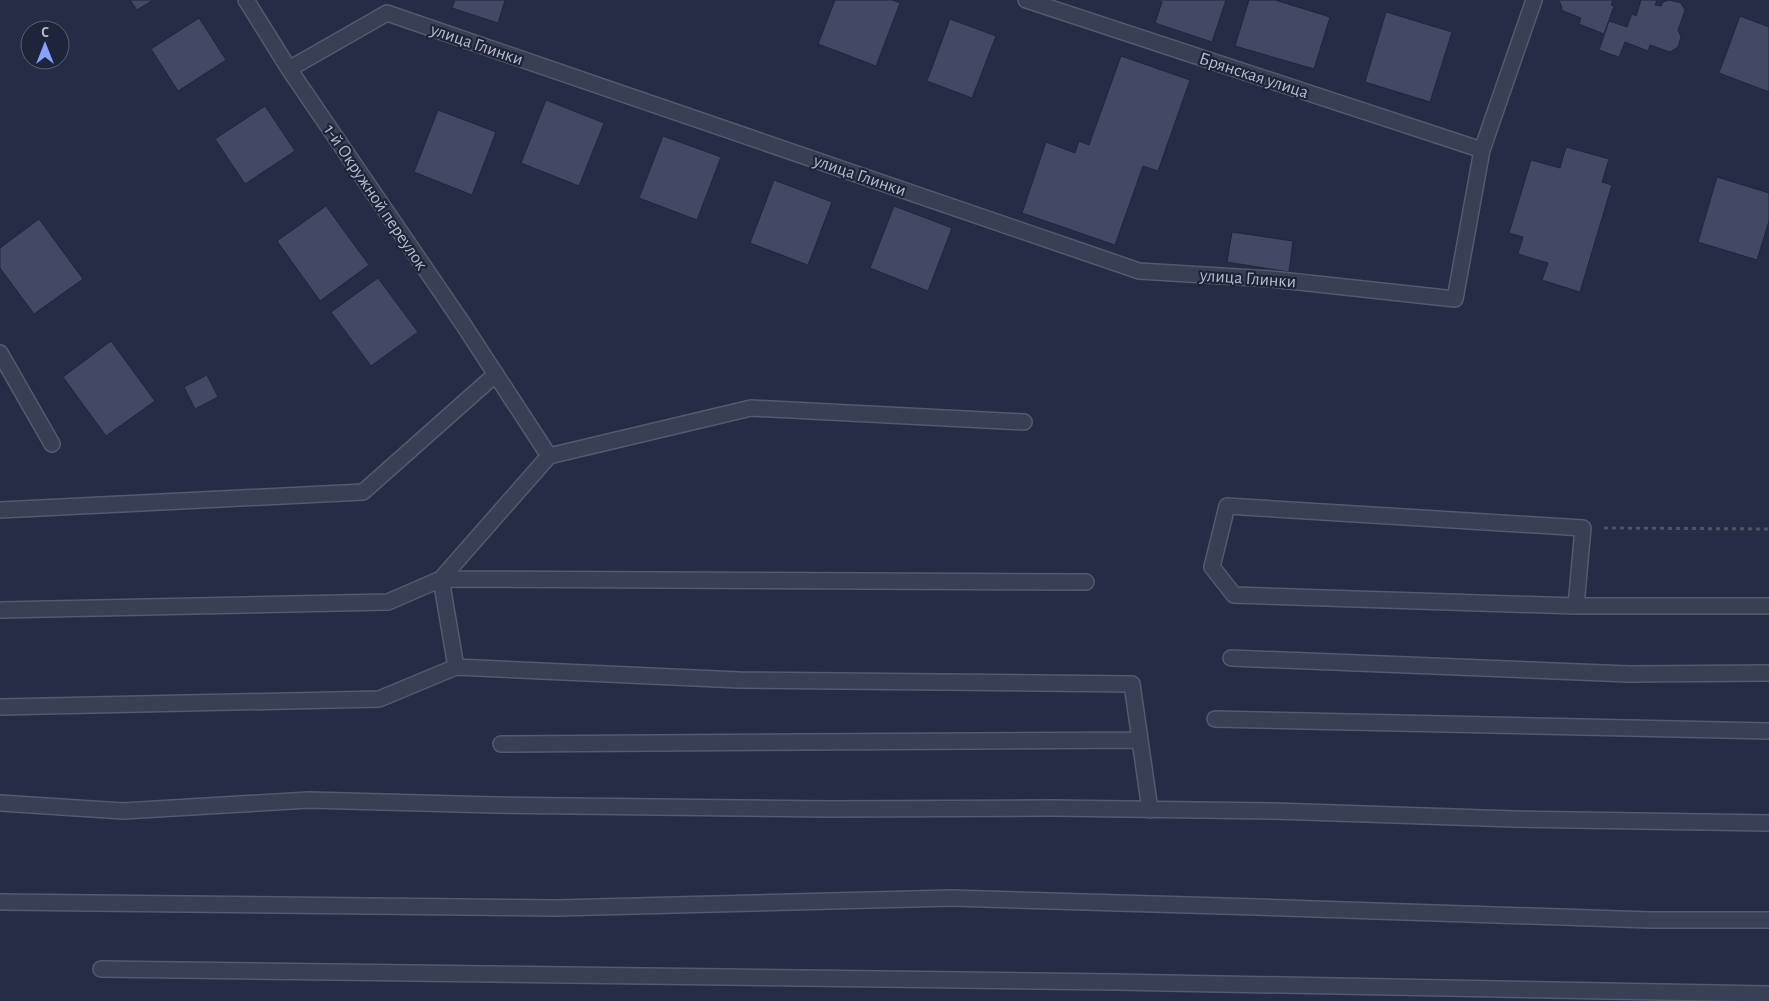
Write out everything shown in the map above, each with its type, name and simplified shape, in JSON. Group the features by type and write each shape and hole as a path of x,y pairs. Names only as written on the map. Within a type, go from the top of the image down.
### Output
{"street":[{"name":"1-й Окружной переулок","path":"246,0 289,69 463,324 549,456"},
{"name":"Брянская улица","path":"1026,0 1482,150"},
{"path":"1482,150 1534,0"},
{"name":"улица Глинки","path":"289,69 387,13 1139,271 1271,279 1455,299 1482,150"},
{"path":"0,353 52,444"},
{"path":"0,510 363,492 496,374"},
{"path":"441,579 549,456 751,408 1024,422"},
{"path":"1576,606 1583,528 1227,506 1212,567 1234,595 1576,606 1769,606"},
{"path":"441,579 456,667"},
{"path":"0,610 388,602 441,579 1086,582"},
{"path":"1231,658 1629,674 1769,673"},
{"path":"0,707 379,700 456,667 739,680 1132,684 1150,810"},
{"path":"1214,719 1769,731"},
{"path":"500,744 1140,740"},
{"path":"0,803 123,811 309,800 494,806 1275,811 1514,819 1769,824"},
{"path":"0,902 557,908 951,898 1650,920 1769,920"},
{"path":"101,969 1125,982 1769,994"}],"path":[{"path":"1583,528 1769,529"}],"building":[{"path":"130,0 153,0 137,10"},
{"path":"455,0 505,0 498,23 452,8"},
{"path":"835,0 892,0 900,3 876,66 818,44"},
{"path":"1156,0 1226,0 1212,42 1155,23 1162,2"},
{"path":"1249,0 1275,0 1330,17 1314,69 1235,46"},
{"path":"1559,0 1613,0 1611,5 1614,6 1604,34 1579,24 1581,18 1561,10"},
{"path":"1641,0 1655,0 1657,1 1655,5 1661,6 1663,2 1669,0 1681,3 1685,10 1678,30 1681,37 1678,47 1670,52 1650,45 1648,51 1625,42 1619,57 1599,50 1609,21 1627,27 1632,14 1636,16"},
{"path":"1386,12 1452,32 1430,102 1365,82"},
{"path":"1740,16 1769,27 1769,92 1719,73"},
{"path":"199,18 226,60 178,91 151,49"},
{"path":"950,19 996,36 972,98 927,81"},
{"path":"1121,56 1190,80 1158,171 1143,166 1115,245 1022,213 1046,142 1075,153 1079,141 1089,145"},
{"path":"546,100 604,123 579,186 521,163"},
{"path":"265,106 295,151 245,184 215,139"},
{"path":"438,110 496,132 472,195 414,172"},
{"path":"663,136 721,157 697,220 639,198"},
{"path":"1566,147 1609,159 1602,182 1612,185 1580,292 1542,280 1548,263 1518,254 1523,237 1509,233 1531,160 1560,168"},
{"path":"1717,177 1769,193 1769,221 1757,260 1698,242"},
{"path":"774,180 832,202 808,265 750,243"},
{"path":"326,206 369,265 320,301 277,241"},
{"path":"894,206 952,228 928,291 870,268"},
{"path":"39,219 83,279 34,314 0,268 0,248"},
{"path":"1232,232 1293,241 1289,272 1227,262"},
{"path":"378,278 418,332 371,366 331,312"},
{"path":"111,341 155,401 106,436 63,377"},
{"path":"207,375 218,397 195,409 184,387"}]}
